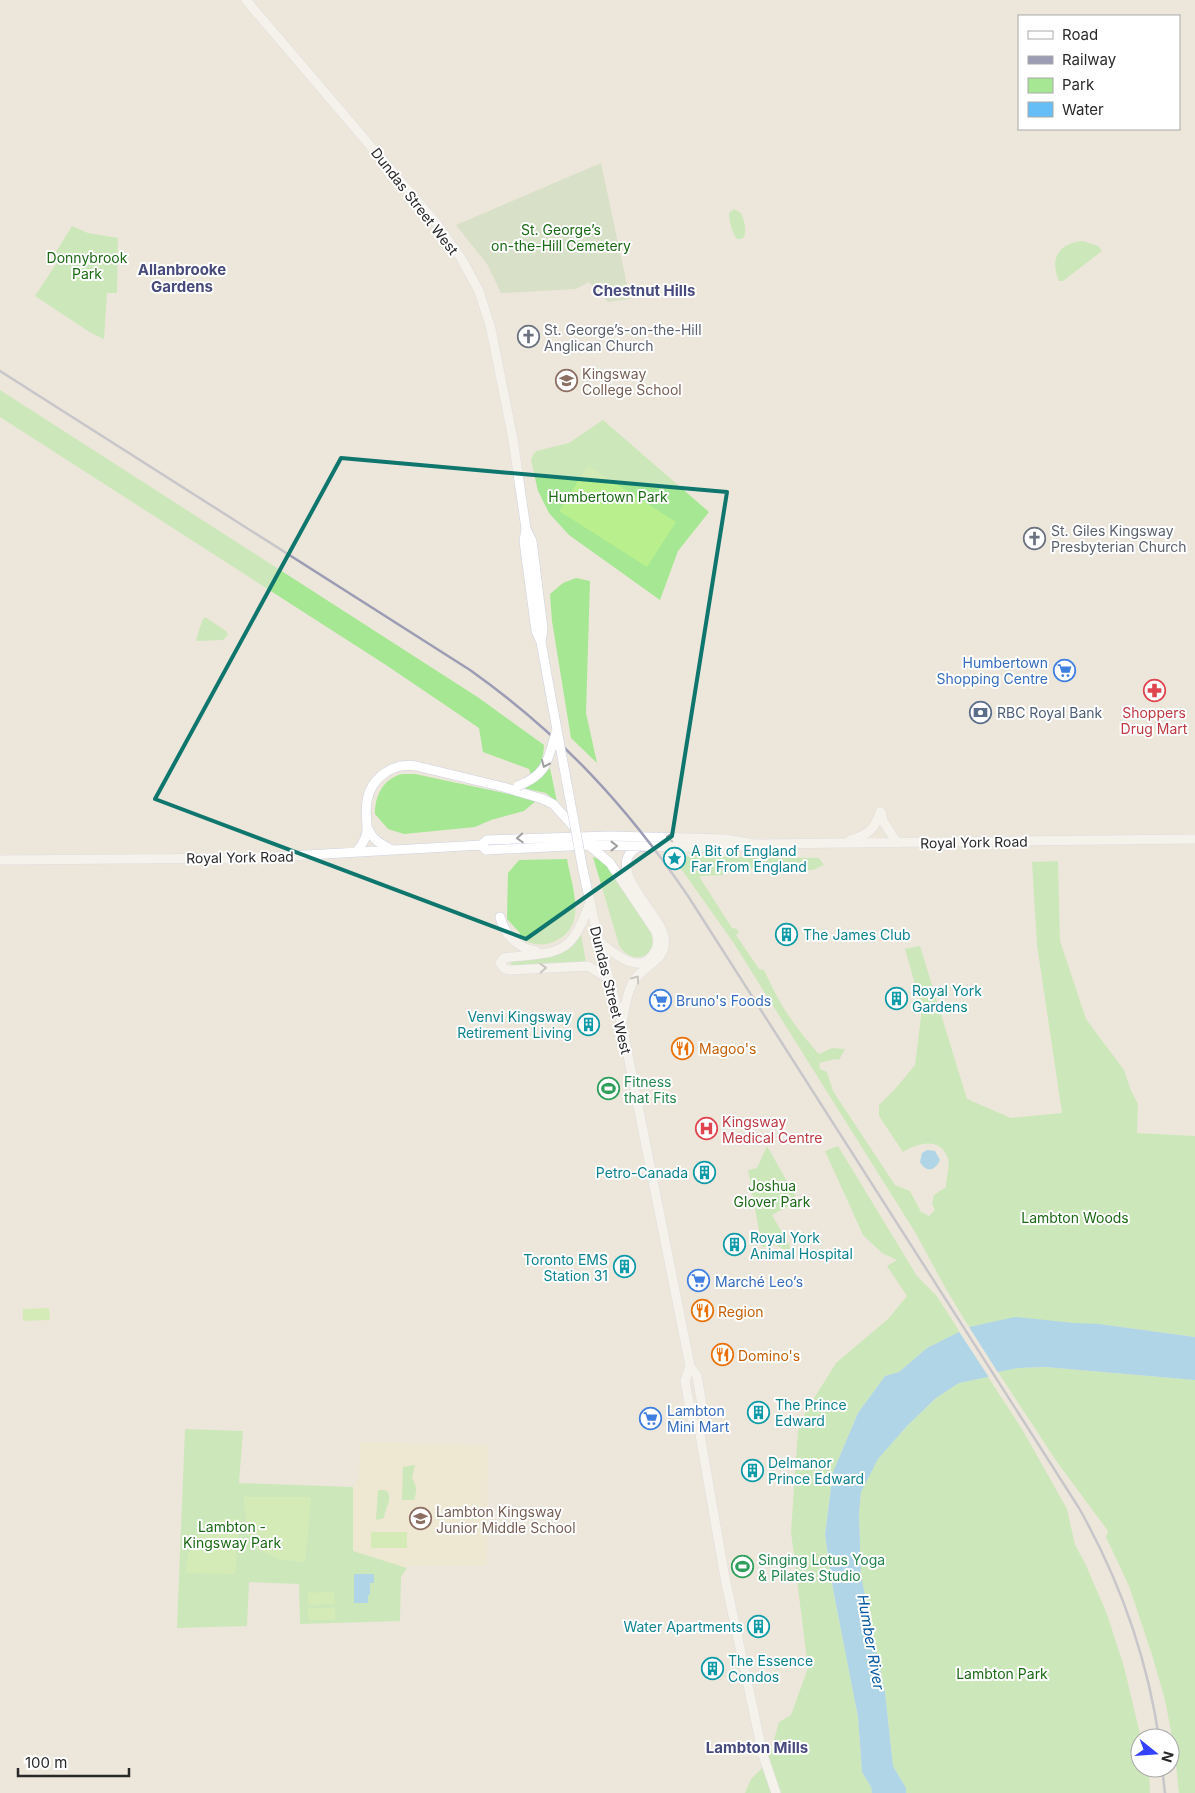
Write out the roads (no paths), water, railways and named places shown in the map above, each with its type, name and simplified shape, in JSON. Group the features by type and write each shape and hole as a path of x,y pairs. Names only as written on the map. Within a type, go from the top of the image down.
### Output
{"main road":[{"name":"Dundas Street West","path":"246,0 437,224 479,291 491,329 506,403 526,529 524,541 536,631 541,642 574,827 599,942 622,1025 690,1366 685,1381 692,1419 700,1434 727,1587 763,1755 776,1793"},
{"path":"518,789 542,772 547,763 557,730"},
{"path":"356,852 364,841 368,829 367,800 371,789 384,774 399,766 416,766 518,789 553,804 574,827"},
{"path":"835,843 864,836 873,828 880,812 883,821 897,843"},
{"path":"368,829 378,843 392,850"},
{"name":"Royal York Road","path":"0,860 241,858 481,845 487,840 609,836 725,839 754,844"},
{"name":"Royal York Road","path":"481,845 486,850 590,846 725,848 754,844 1195,839"},
{"path":"590,846 610,862 655,930 658,938 653,956 645,962 638,963 629,962 599,942"},
{"path":"622,1025 626,999 632,983 660,958 665,944 661,928 633,885 627,872 627,864 632,852 642,846"},
{"path":"590,903 578,931 570,942 558,950 504,958 500,963 505,969 511,970 588,966 610,980"},
{"path":"500,917 503,927 520,946 544,952"}],"water":[{"path":"927,1150 935,1151 940,1160 936,1166 930,1169 922,1166 920,1162 922,1153"},
{"name":"Humber River","path":"1015,1317 1099,1324 1195,1337 1195,1380 1045,1367 1018,1368 998,1372 988,1377 959,1383 936,1398 907,1426 878,1459 861,1492 859,1514 861,1576 885,1692 893,1766 906,1788 906,1793 872,1793 871,1787 862,1772 858,1717 833,1589 825,1535 833,1472 858,1413 885,1376 899,1372 927,1348 969,1327"},
{"path":"354,1574 374,1574 374,1583 370,1583 368,1603 354,1603"}],"railway":[{"path":"0,371 470,670 503,694 562,746 616,801 665,863 688,896 1079,1508 1107,1562 1130,1619 1147,1678 1157,1728"},
{"path":"1163,1778 1165,1793"}],"place":[{"name":"St. George’s-on-the-Hill Anglican Church","path":"528,337"},
{"name":"Kingsway College School","path":"566,381"},
{"name":"St. Giles Kingsway Presbyterian Church","path":"1035,538"},
{"name":"Humbertown Shopping Centre","path":"1064,670"},
{"name":"Shoppers Drug Mart","path":"1154,690"},
{"name":"RBC Royal Bank","path":"981,712"},
{"name":"A Bit of England Far From England","path":"675,858"},
{"name":"The James Club","path":"787,934"},
{"name":"Royal York Gardens","path":"896,998"},
{"name":"Bruno's Foods","path":"660,1000"},
{"name":"Venvi Kingsway Retirement Living","path":"588,1024"},
{"name":"Magoo's","path":"683,1048"},
{"name":"Fitness that Fits","path":"608,1089"},
{"name":"Kingsway Medical Centre","path":"706,1129"},
{"name":"Petro-Canada","path":"704,1172"},
{"name":"Royal York Animal Hospital","path":"734,1245"},
{"name":"Toronto EMS Station 31","path":"624,1267"},
{"name":"Marché Leo’s","path":"699,1281"},
{"name":"Region","path":"702,1311"},
{"name":"Domino's","path":"722,1355"},
{"name":"The Prince Edward","path":"759,1412"},
{"name":"Lambton Mini Mart","path":"651,1418"},
{"name":"Delmanor Prince Edward","path":"752,1470"},
{"name":"Lambton Kingsway Junior Middle School","path":"420,1519"},
{"name":"Singing Lotus Yoga & Pilates Studio","path":"742,1567"},
{"name":"Water Apartments","path":"759,1626"},
{"name":"The Essence Condos","path":"712,1668"}],"district":[{"name":"Allanbrooke Gardens","path":"182,278"},
{"name":"Chestnut Hills","path":"644,290"},
{"name":"Lambton Mills","path":"757,1747"}],"park label":[{"name":"St. George’s on-the-Hill Cemetery","path":"561,237"},
{"name":"Donnybrook Park","path":"87,266"},
{"name":"Humbertown Park","path":"608,496"},
{"name":"Joshua Glover Park","path":"772,1194"},
{"name":"Lambton Woods","path":"1075,1217"},
{"name":"Lambton - Kingsway Park","path":"232,1534"},
{"name":"Lambton Park","path":"1002,1673"}]}
